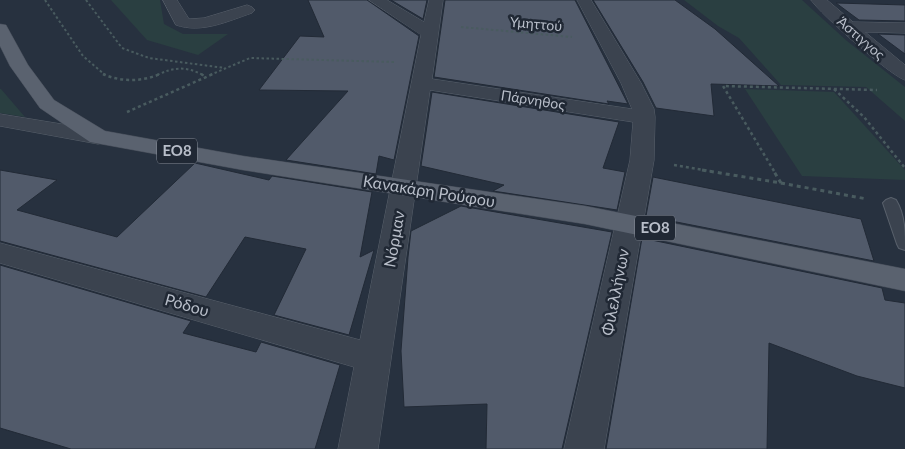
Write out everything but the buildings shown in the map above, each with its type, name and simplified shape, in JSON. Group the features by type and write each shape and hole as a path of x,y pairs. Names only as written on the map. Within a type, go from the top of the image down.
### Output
{"main road":[{"name":"Κανακάρη Ρούφου","path":"0,29 19,66 46,104 98,137 243,164 403,186 629,224 905,280"}],"street":[{"path":"170,0 182,22 187,25 199,24 247,10"},
{"path":"376,0 430,32"},
{"name":"Νόρμαν","path":"358,449 436,0"},
{"name":"Φιλελλήνων","path":"584,0 631,83 644,116 642,160 584,449"},
{"name":"Άστιγγος","path":"818,0 905,74"},
{"path":"848,27 905,28"},
{"name":"Πάρνηθος","path":"423,73 644,116"},
{"path":"0,120 98,137"},
{"name":"Ρόδου","path":"0,253 373,358"}],"lane":[{"path":"891,203 905,244"}],"path":[{"path":"45,0 69,39 98,70 110,78 132,80 154,77 174,68 196,71 207,78"},
{"path":"86,0 122,48 149,58 226,68"},
{"name":"Υμηττού","path":"464,27 607,41"},
{"path":"126,112 250,58 423,73"},
{"path":"781,183 723,86 885,90"},
{"path":"834,89 864,117 905,168"},
{"path":"642,160 891,203"}],"green space":[{"path":"111,0 160,0 164,24 183,34 228,34 198,55 147,40"},
{"path":"684,0 802,0 847,41 905,87 905,121 866,87 781,85 739,38 718,26"},
{"path":"1,89 25,117 0,113"},
{"path":"745,89 834,92 905,170 905,180 802,176"}]}
